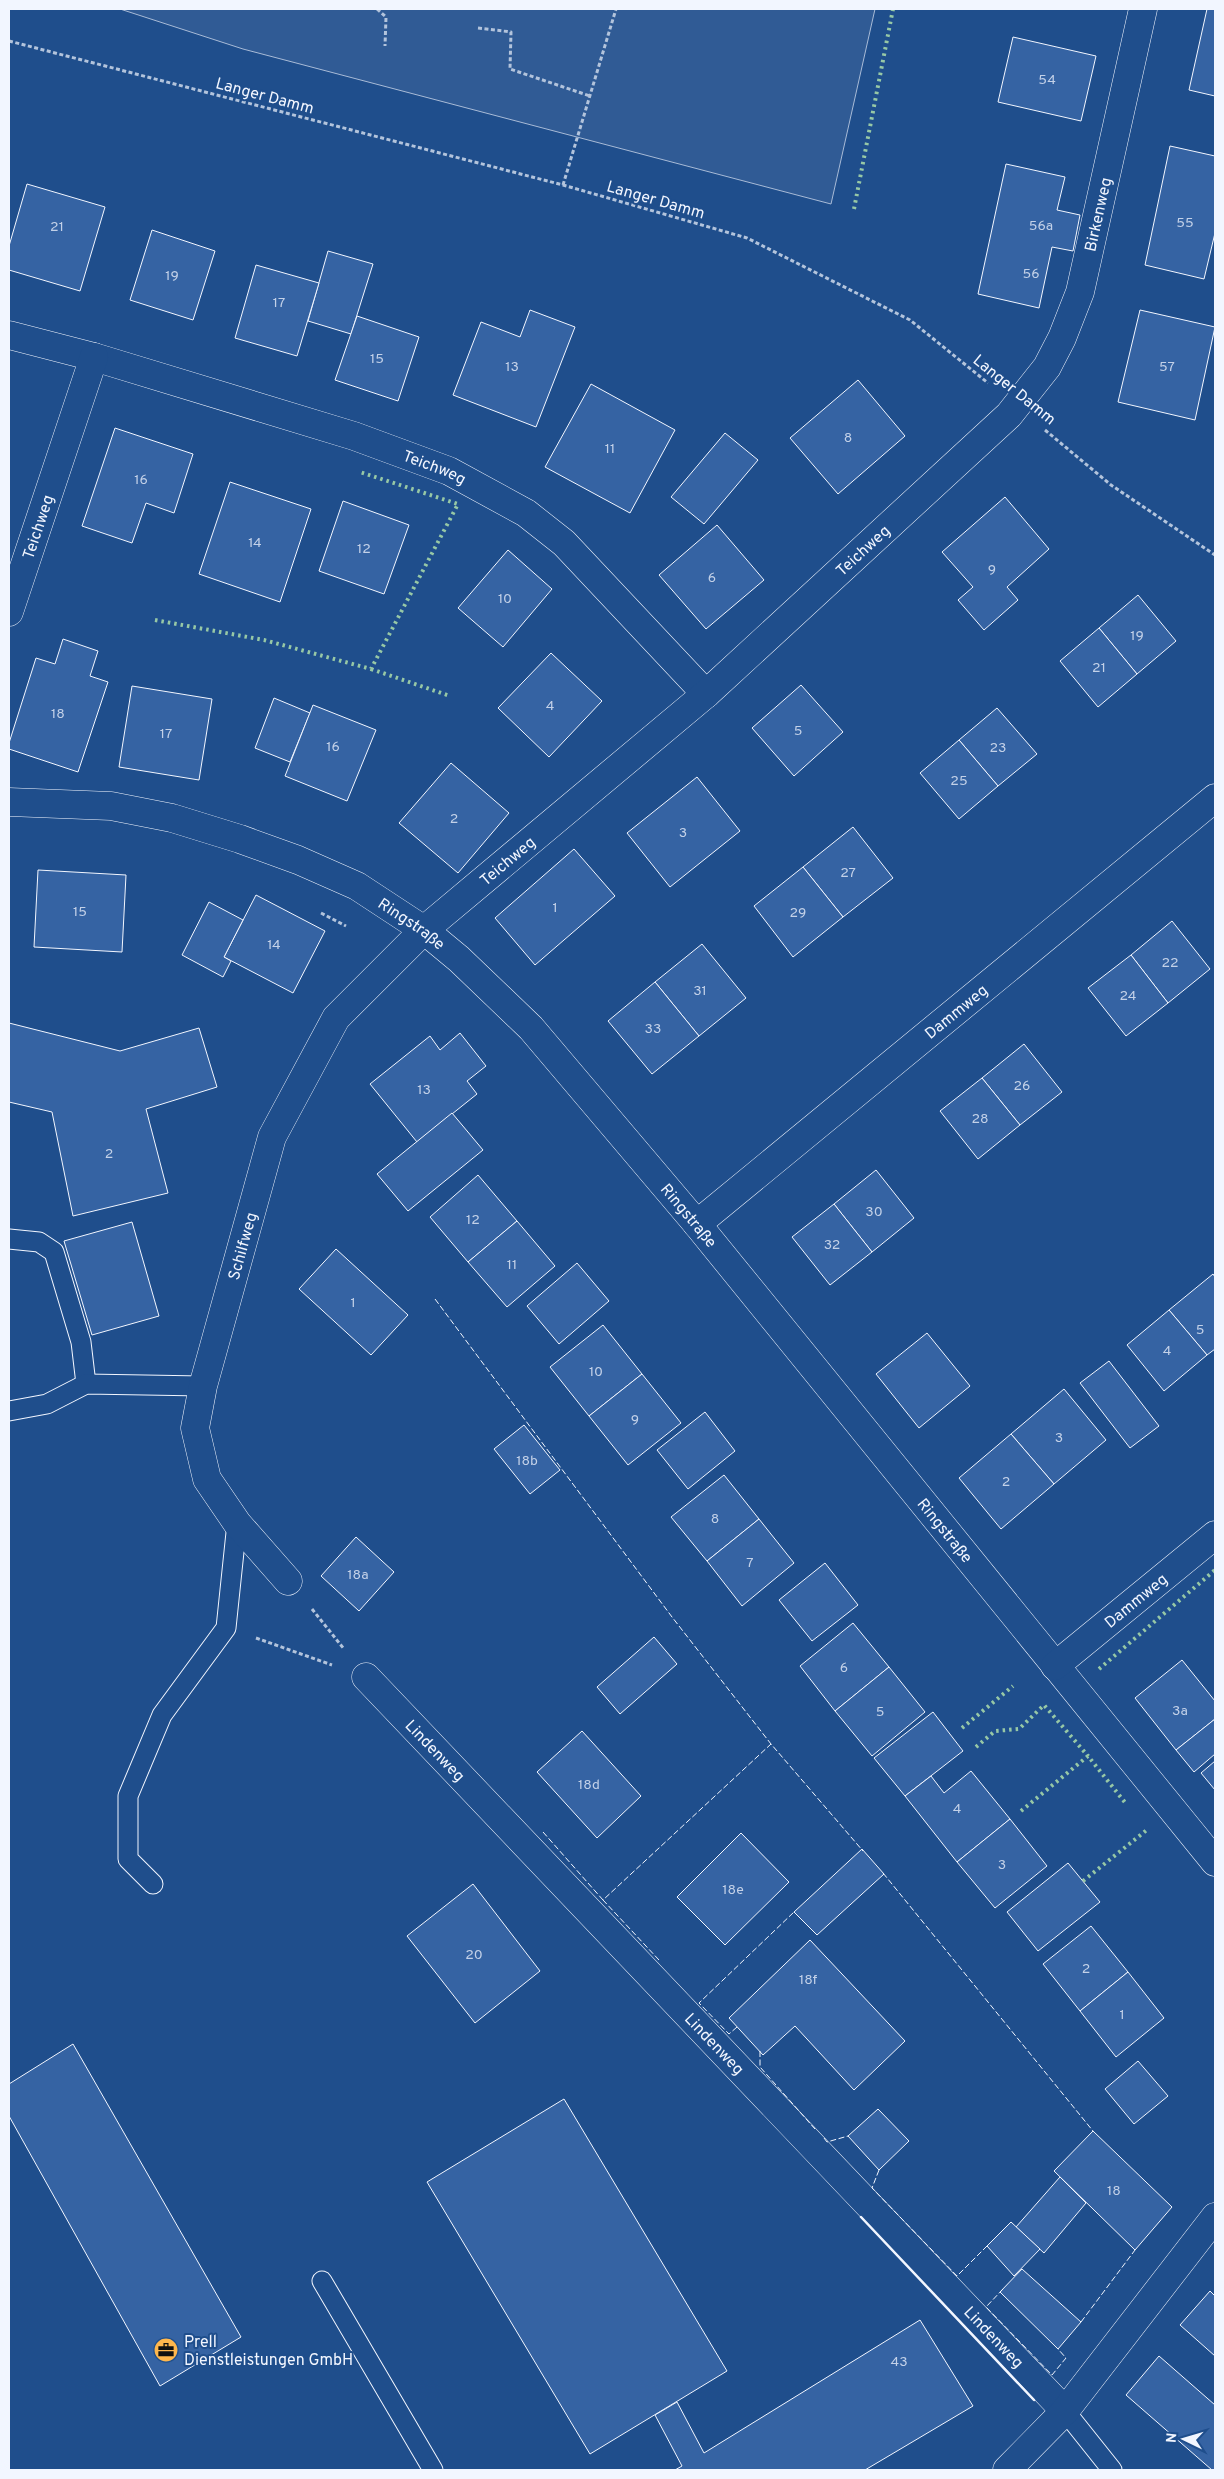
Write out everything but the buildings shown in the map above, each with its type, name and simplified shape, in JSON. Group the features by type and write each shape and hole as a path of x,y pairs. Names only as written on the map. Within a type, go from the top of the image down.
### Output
{"street":[{"name":"Birkenweg","path":"1015,404 1047,367 1062,338 1080,292 1143,9"},
{"name":"Teichweg","path":"9,335 94,357 354,436 449,471 518,509 564,543 706,694"},
{"name":"Teichweg","path":"9,612 94,357"},
{"name":"Teichweg","path":"424,930 706,694 975,447 1009,415 1015,404"},
{"name":"Dammweg","path":"697,1224 1215,798"},
{"name":"Ringstraße","path":"9,802 111,806 189,823 298,860 356,886 424,930 531,1028 697,1224 1215,1862"},
{"name":"Schilfweg","path":"288,1581 237,1523 207,1479 195,1428 203,1386 272,1138 336,1018 424,930"},
{"name":"Dammweg","path":"1055,1666 1215,1535"},
{"name":"Lindenweg","path":"366,1677 1065,2411"},
{"path":"1007,2470 1065,2411 1215,2217"}],"lane":[{"path":"9,1239 39,1242 54,1252 81,1342 86,1384"},
{"path":"9,1411 47,1404 86,1384 203,1386"},
{"path":"153,1884 128,1858 128,1796 162,1715 226,1628 237,1523"},
{"path":"322,2282 433,2470"},
{"name":"Lindenweg","path":"1065,2411 1112,2470"}],"path":[{"path":"377,9 386,17 385,46"},
{"path":"563,185 616,9"},
{"path":"478,28 510,32 510,69 590,96"},
{"name":"Langer Damm","path":"9,41 563,185 747,238 910,320 1015,404 1111,485 1215,555"},
{"path":"314,910 348,927"},
{"path":"288,1581 366,1677"},
{"path":"226,1628 366,1677"}],"shaded area":[{"path":"120,9 875,9 831,204 243,49"}],"hedge":[{"path":"854,209 893,9"},
{"path":"155,620 264,640 371,669 458,504 360,472"},
{"path":"371,669 450,696"},
{"path":"1099,1669 1215,1570"},
{"path":"962,1728 1013,1686"},
{"path":"976,1747 995,1731 1019,1729 1044,1705 1088,1756"},
{"path":"1021,1811 1088,1756 1127,1805"},
{"path":"1083,1881 1148,1829"}],"fence":[{"path":"435,1299 672,1617 771,1744 863,1851"},
{"path":"659,1960 603,1900 771,1744"},
{"path":"543,1832 603,1900"},
{"path":"883,1873 1093,2131"},
{"path":"737,2027 729,2034 699,2003 794,1912"},
{"path":"760,2051 760,2067 815,2129"},
{"path":"824,2138 827,2142 848,2136"},
{"path":"879,2170 872,2188 957,2276 987,2246"},
{"path":"1081,2322 1135,2250"},
{"path":"1003,2289 986,2307 1052,2375 1066,2358 1058,2349"}],"wall":[{"path":"861,2217 1034,2400"}],"place":[{"name":"Prell Dienstleistungen GmbH","path":"166,2350"}]}
